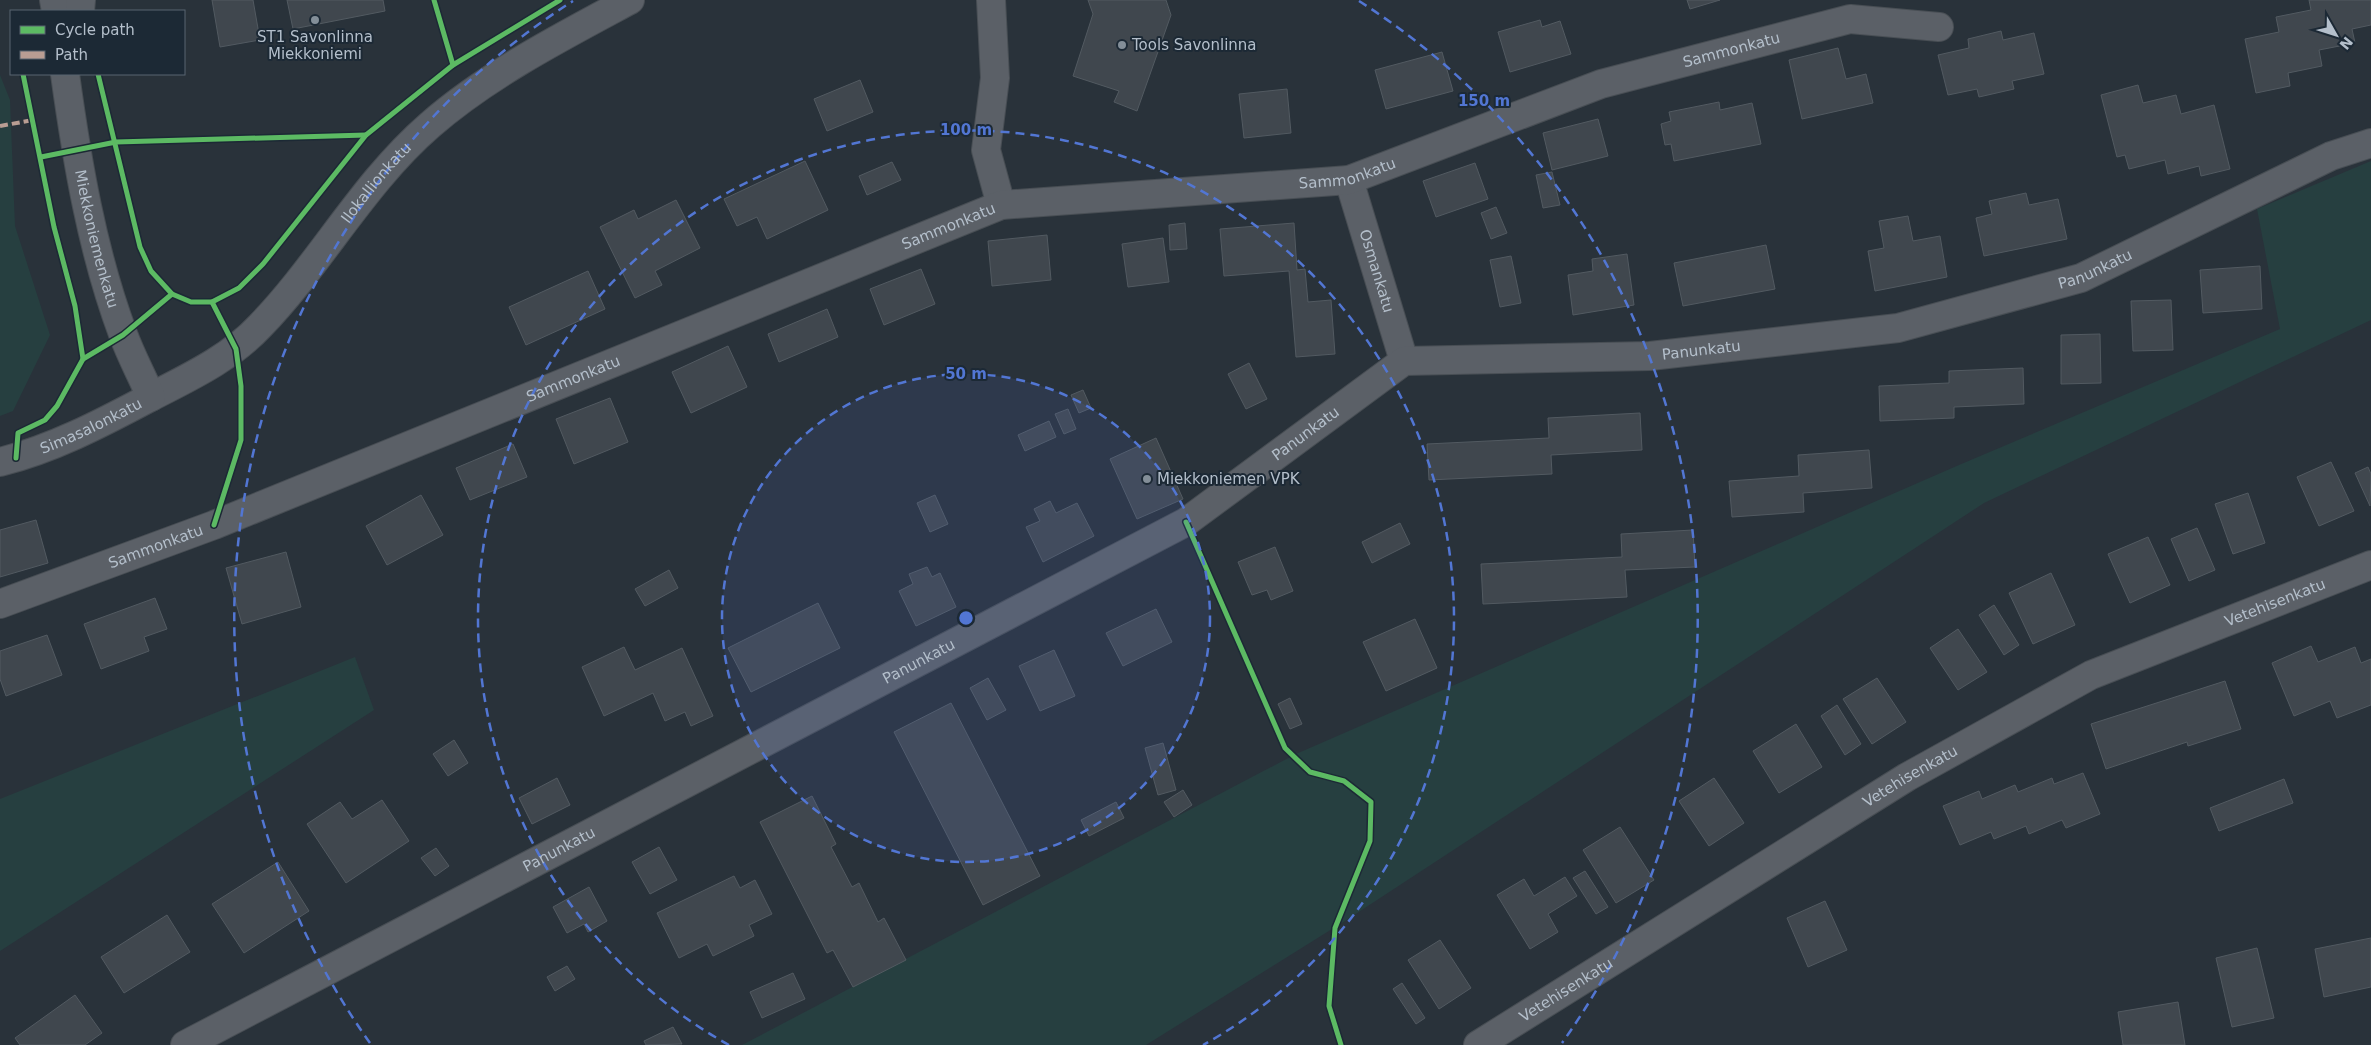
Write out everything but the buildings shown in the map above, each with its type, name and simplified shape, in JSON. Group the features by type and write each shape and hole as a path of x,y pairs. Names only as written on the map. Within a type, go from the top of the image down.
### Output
{"street":[{"name":"Ilokallionkatu","path":"151,397 215,364 236,349 261,326 321,253 374,182 430,124 493,78 630,0"},
{"path":"991,0 995,78 986,150 1001,205"},
{"name":"Sammonkatu","path":"0,604 214,524 1001,205 1349,180 1601,84 1735,49 1850,19 1939,26"},
{"name":"Miekkoniemenkatu","path":"66,75 75,151 104,276 123,335 151,397"},
{"name":"Panunkatu","path":"185,1045 1186,522 1404,361 1650,356 1898,328 2081,278 2331,156 2371,143"},
{"name":"Osmankatu","path":"1349,180 1404,361"},
{"name":"Simasalonkatu","path":"0,462 85,431 151,397"},
{"name":"Vetehisenkatu","path":"1478,1045 1907,777 2091,676 2371,565"}],"green space":[{"path":"0,75 10,100 15,226 50,335 13,411 0,416"},
{"path":"2371,161 2371,320 1984,503 1348,919 1146,1045 742,1045 1296,754 1959,465 2280,329 2257,209"},
{"path":"355,657 374,710 0,951 0,799"}],"marked path":[{"path":"0,126 33,120"}],"cycle path":[{"path":"434,0 453,65"},
{"path":"83,359 123,335 172,294 191,302 212,302 239,288 263,264 366,135 453,65 560,0"},
{"path":"16,458 18,433 45,420 57,406 83,359 75,306 54,227 23,75"},
{"path":"98,75 140,247 151,271 172,294"},
{"path":"41,157 116,142 366,135"},
{"path":"212,302 236,349 241,386 241,440 214,525"},
{"path":"1186,522 1285,748 1310,772 1344,781 1371,802 1370,841 1335,928 1329,1006 1341,1045"}],"place":[{"name":"ST1 Savonlinna Miekkoniemi","path":"315,20"},
{"name":"Tools Savonlinna","path":"1122,45"},
{"name":"Miekkoniemen VPK","path":"1147,479"}]}
